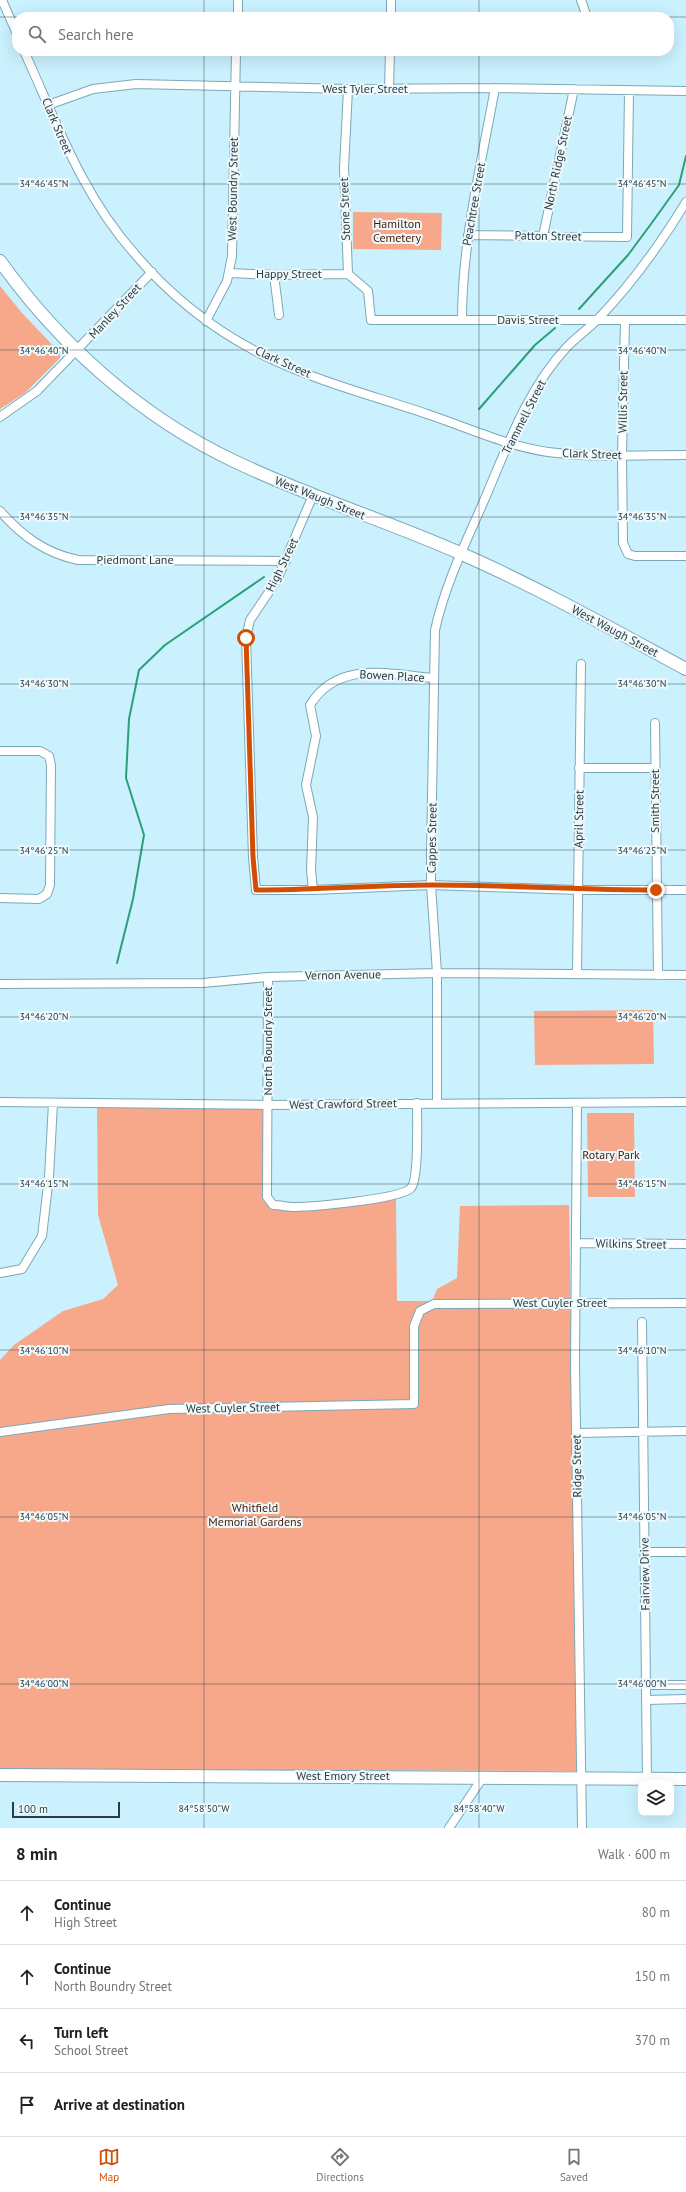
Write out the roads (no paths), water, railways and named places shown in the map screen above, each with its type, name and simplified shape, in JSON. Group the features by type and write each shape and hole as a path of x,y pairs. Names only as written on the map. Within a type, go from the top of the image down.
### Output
{"street":[{"path":"2,0 12,23"},
{"path":"238,0 238,12"},
{"path":"391,0 391,12"},
{"path":"581,0 585,12"},
{"name":"Clark Street","path":"26,56 85,185 116,231 152,272 206,321 266,356 290,366 510,442 545,451 569,454 686,455"},
{"name":"West Boundry Street","path":"206,321 221,296 230,273 232,256 236,56"},
{"path":"389,89 390,56"},
{"name":"West Tyler Street","path":"48,106 69,96 111,86 136,84 348,90 495,88 686,91"},
{"name":"Peachtree Street","path":"462,320 462,288 468,235 495,88"},
{"name":"North Ridge Street","path":"543,236 574,89"},
{"name":"Stone Street","path":"348,90 344,168 348,274"},
{"name":"Patton Street","path":"468,235 627,237 629,91"},
{"name":"Trammell Street","path":"442,599 510,442 536,388 565,349 597,320 636,273 686,202"},
{"name":"West Waugh Street","path":"0,261 34,304 78,351 122,390 190,437 234,462 313,495 461,553 596,619 686,669"},
{"name":"Manley Street","path":"0,417 37,391 78,351 152,272"},
{"name":"Happy Street","path":"230,273 274,275 348,274"},
{"name":"Davis Street","path":"348,274 368,291 371,320 686,320"},
{"path":"274,275 279,315"},
{"name":"Willis Street","path":"625,320 622,455 623,543 628,554 635,556 686,556"},
{"name":"High Street","path":"313,495 286,561 272,590 250,620 247,630 248,728 253,857 256,890 313,890"},
{"name":"Piedmont Lane","path":"0,511 26,538 41,548 63,557 78,560 286,561"},
{"name":"Cappes Street","path":"437,1103 438,973 431,885 433,678 435,630 442,599"},
{"name":"April Street","path":"577,974 581,664"},
{"name":"Bowen Place","path":"313,890 311,870 313,817 306,785 316,736 310,705 314,698 331,682 351,674 369,673 433,678"},
{"name":"Smith Street","path":"655,723 658,975"},
{"path":"0,751 40,751 49,756 51,765 50,884 47,894 38,899 0,898"},
{"path":"579,768 655,768"},
{"path":"313,890 431,885 578,890 686,890"},
{"name":"Vernon Avenue","path":"0,984 203,983 268,977 438,973 686,975"},
{"name":"North Boundry Street","path":"268,977 267,1197 273,1205 293,1207 328,1205 397,1195 411,1188 415,1179 417,1168 418,1103"},
{"name":"West Crawford Street","path":"0,1102 268,1105 686,1102"},
{"path":"0,1274 22,1269 42,1236 49,1177 53,1103"},
{"name":"Ridge Street","path":"577,1103 576,1303 582,1828"},
{"name":"Wilkins Street","path":"576,1243 686,1244"},
{"name":"West Cuyler Street","path":"0,1432 169,1409 414,1404 414,1326 420,1311 434,1304 686,1303"},
{"name":"Fairview Drive","path":"642,1322 642,1432 645,1552 647,1778"},
{"path":"577,1433 686,1431"},
{"path":"645,1552 686,1552"},
{"path":"646,1685 686,1685"},
{"path":"646,1700 686,1699"},
{"name":"West Emory Street","path":"0,1775 686,1779"},
{"path":"448,1828 483,1777"}],"waterway":[{"path":"579,309 628,255 679,185 686,156"},
{"path":"479,409 535,345 555,328"},
{"path":"117,963 133,899 144,835 126,778 129,719 139,670 165,645 264,577"}],"park label":[{"name":"Hamilton Cemetery","path":"397,231"},
{"name":"Rotary Park","path":"611,1155"},
{"name":"Whitfield Memorial Gardens","path":"255,1515"}]}
